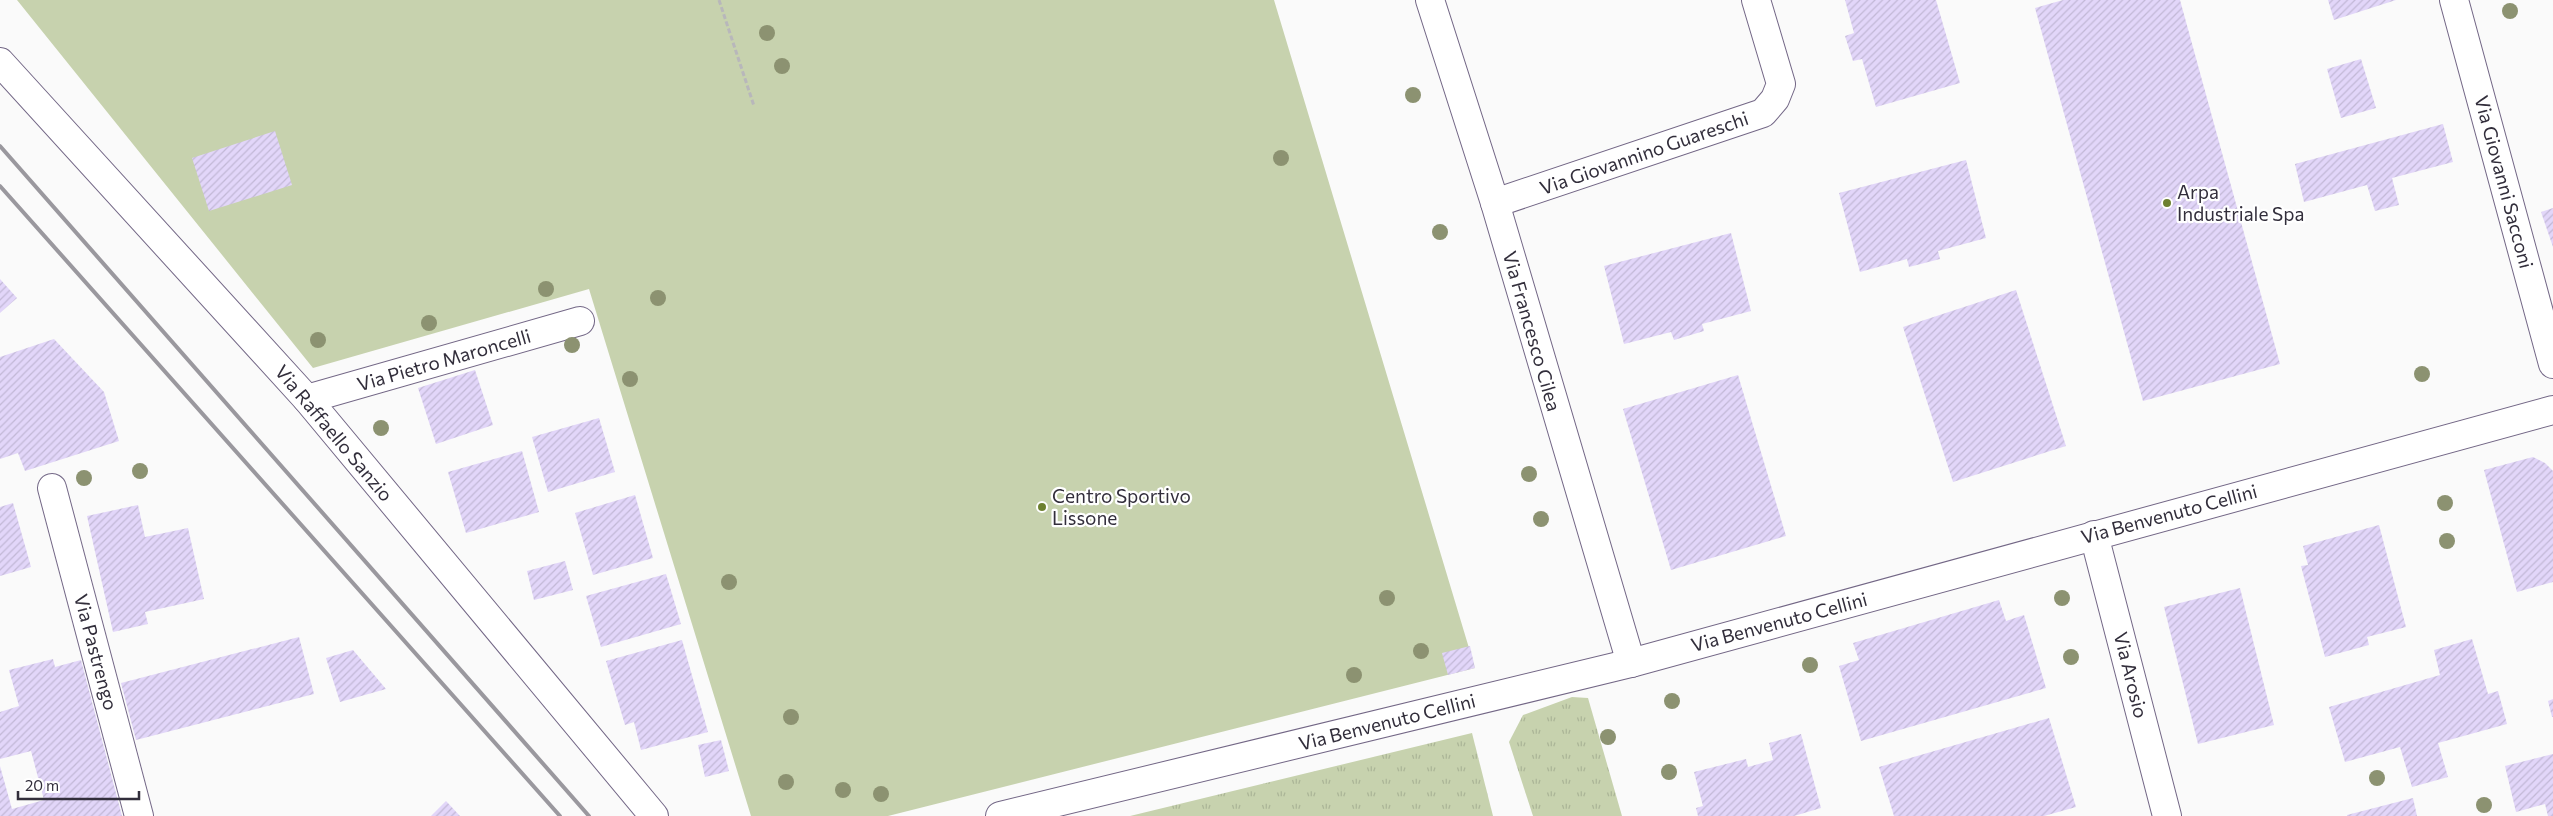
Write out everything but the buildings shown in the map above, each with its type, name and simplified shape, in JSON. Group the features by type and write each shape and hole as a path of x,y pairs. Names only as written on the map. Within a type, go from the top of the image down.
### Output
{"street":[{"name":"Via Francesco Cilea","path":"1430,0 1495,203 1630,663"},
{"name":"Via Giovannino Guareschi","path":"1495,203 1763,113 1775,99 1780,84 1756,0"},
{"name":"Via Giovanni Sacconi","path":"2454,0 2553,364"},
{"name":"Via Raffaello Sanzio","path":"0,62 307,399 654,816"},
{"name":"Via Pietro Maroncelli","path":"307,399 580,321"},
{"name":"Via Benvenuto Cellini","path":"1000,816 1630,663 2553,410"},
{"name":"Via Pastrengo","path":"52,488 139,816"},
{"name":"Via Arosio","path":"2094,535 2167,816"}],"path":[{"path":"719,0 754,106"}],"green space":[{"name":"Centro Sportivo Lissone","path":"17,0 1274,0 1475,668 888,816 751,816 589,289 313,368"},
{"path":"1572,697 1588,698 1622,816 1533,816 1509,742 1523,715"},
{"path":"1472,733 1493,816 1130,816"}],"railway":[{"path":"0,146 589,816"},
{"path":"0,186 560,816"}],"place":[{"name":"Arpa Industriale Spa","path":"2167,203"},
{"name":"Centro Sportivo Lissone","path":"1042,507"}]}
